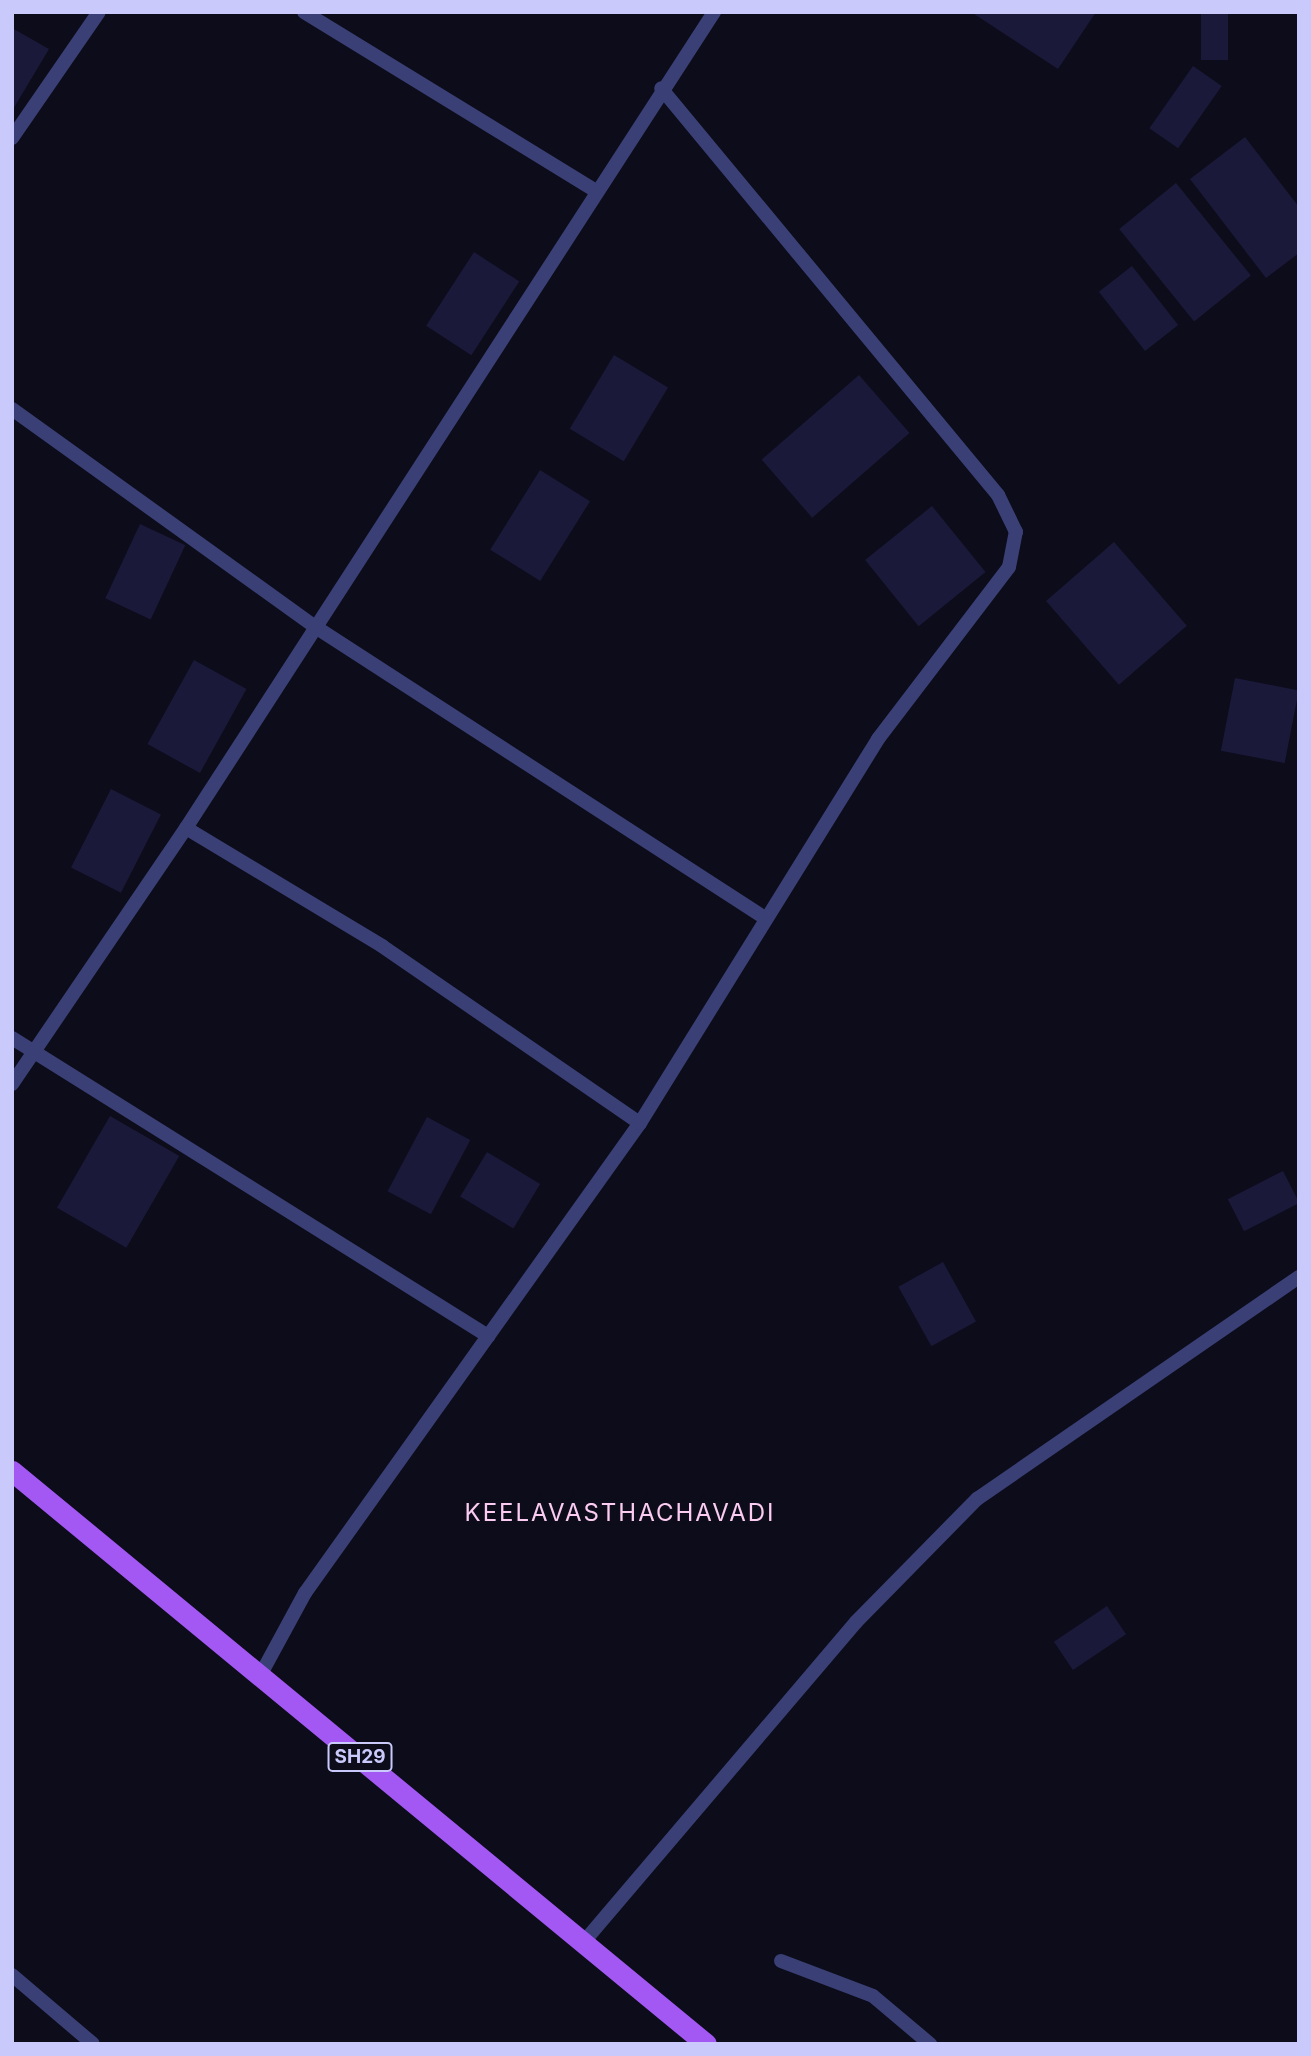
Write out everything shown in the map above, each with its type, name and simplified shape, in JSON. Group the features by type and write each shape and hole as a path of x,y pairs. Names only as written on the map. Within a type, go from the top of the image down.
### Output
{"main road":[{"name":"SH29","path":"12,1471 706,2044"}],"street":[{"path":"12,138 99,12"},
{"path":"304,12 595,190"},
{"path":"12,1084 186,828 661,88 714,12"},
{"path":"261,1674 305,1593 640,1123 878,739 1009,567 1016,532 998,495 661,88"},
{"path":"12,409 314,626 765,918"},
{"path":"186,828 382,946 640,1123"},
{"path":"12,1038 488,1336"},
{"path":"582,1944 856,1622 977,1499 1299,1277"},
{"path":"781,1961 873,1996 930,2044"},
{"path":"12,1975 93,2044"}],"building":[{"path":"971,12 1096,12 1058,69"},
{"path":"1201,12 1228,12 1228,60 1201,60"},
{"path":"12,28 49,49 12,111"},
{"path":"1193,66 1222,86 1178,148 1149,128"},
{"path":"1245,137 1299,207 1299,253 1266,278 1190,179"},
{"path":"1176,183 1251,275 1194,321 1119,229"},
{"path":"474,252 519,281 471,355 426,326"},
{"path":"1132,266 1178,325 1145,351 1099,292"},
{"path":"614,355 668,387 624,461 570,429"},
{"path":"859,375 910,433 812,518 762,460"},
{"path":"540,470 590,501 540,581 490,550"},
{"path":"932,506 985,572 919,626 865,560"},
{"path":"140,524 185,545 151,619 105,598"},
{"path":"1114,542 1187,626 1119,685 1046,601"},
{"path":"194,660 246,689 200,773 147,744"},
{"path":"1235,678 1299,690 1285,763 1221,751"},
{"path":"111,789 161,814 121,893 71,867"},
{"path":"110,1116 179,1156 126,1248 57,1208"},
{"path":"427,1117 470,1140 431,1214 388,1191"},
{"path":"487,1152 540,1184 513,1229 460,1197"},
{"path":"1283,1171 1299,1203 1244,1231 1228,1199"},
{"path":"943,1262 976,1321 931,1346 898,1287"},
{"path":"1107,1606 1126,1634 1073,1670 1054,1642"}],"district":[{"name":"KEELAVASTHACHAVADI","path":"620,1513"}]}
